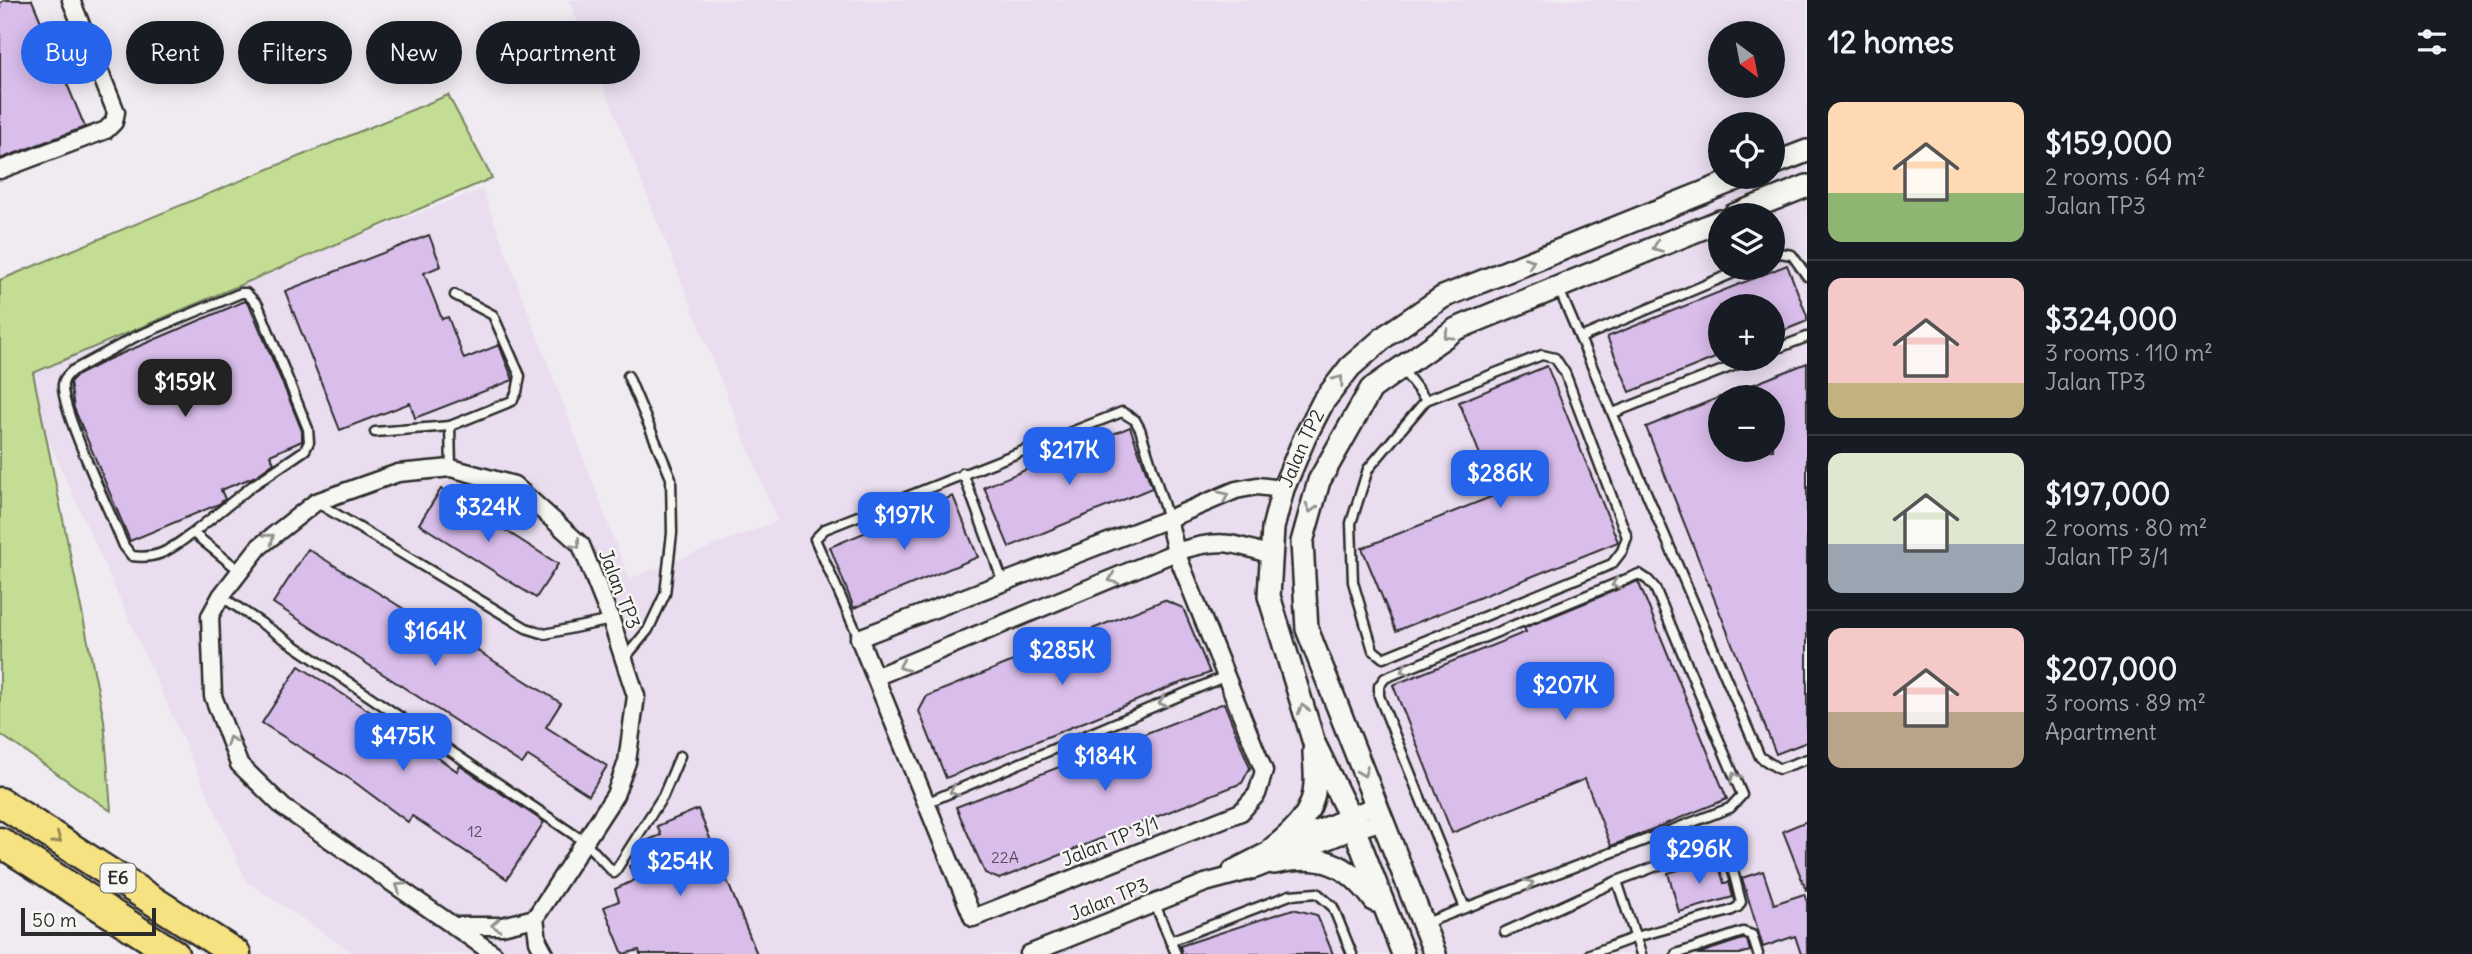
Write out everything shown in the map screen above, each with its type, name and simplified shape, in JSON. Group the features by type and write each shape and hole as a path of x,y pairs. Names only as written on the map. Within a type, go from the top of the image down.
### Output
{"highway":[{"name":"E6","path":"0,802 236,954"},
{"name":"E6","path":"0,842 174,954"}],"street":[{"path":"0,170 106,130 114,122 116,112 71,0"},
{"path":"1785,159 1807,151"},
{"path":"1764,203 1807,186"},
{"name":"Jalan TP2","path":"1403,954 1351,823 1314,743 1269,596 1273,528 1283,489 1323,402 1349,367 1387,335 1443,297 1712,189"},
{"name":"Jalan TP2","path":"1435,954 1307,629 1302,542 1319,481 1371,389 1456,329 1708,226"},
{"name":"Jalan TP3","path":"494,954 283,807 239,764 213,696 210,617 221,596 259,547 316,502 398,473 451,468 514,485 581,545 611,620 636,696 627,762 615,795 536,918"},
{"path":"859,638 1168,519 1236,490 1257,486 1283,489"},
{"name":"Jalan TP 3/1","path":"859,638 973,918 1241,812 1258,794 1264,771 1176,552 1168,519"},
{"path":"875,677 1176,552 1203,544 1224,542 1270,555"},
{"path":"1274,855 1296,831 1308,810 1315,786 1314,743"},
{"name":"Jalan TP3","path":"1029,954 1379,813"},
{"path":"1274,855 1322,860 1339,865 1367,890 1390,923"},
{"path":"456,926 502,926 536,918 538,941 545,954"}],"lane":[{"path":"1785,254 1792,255 1807,276"},
{"path":"1580,338 1717,280"},
{"path":"1558,287 1760,757 1779,769 1807,760"},
{"path":"246,293 258,305 308,429 309,442 305,450 252,486 193,533 166,552 147,558 132,556 124,545 74,426 63,384 65,376 72,371 135,337 246,293"},
{"path":"375,432 450,426 512,401 520,376 493,315 455,295"},
{"path":"1785,345 1807,337"},
{"path":"1542,355 1555,358 1565,373 1627,537 1622,551 1612,564 1383,658 1373,650 1353,582 1351,523 1368,469 1426,400 1542,355"},
{"path":"1401,368 1426,400"},
{"path":"1613,413 1720,371"},
{"path":"624,659 648,630 665,594 672,533 671,478 628,376"},
{"path":"859,638 815,538 825,529 1122,412 1135,420 1140,429 1168,519"},
{"path":"450,426 451,468"},
{"path":"962,474 1003,582"},
{"path":"316,502 526,628 545,634 611,620"},
{"path":"193,533 240,571"},
{"path":"1423,924 1730,808 1742,795 1655,588 1648,579 1639,574 1385,678 1379,686 1379,696 1465,908"},
{"path":"221,596 585,842 614,873 663,796 680,755"},
{"path":"926,803 1226,676"},
{"path":"1505,932 1616,881 1710,846 1720,848 1727,855 1741,901 1738,907 1636,937 1590,954"},
{"path":"1616,881 1641,954"},
{"path":"1170,941 1290,895 1317,893 1333,907 1352,954"},
{"path":"1154,902 1176,954"},
{"path":"1676,954 1743,932 1752,936 1758,954"}],"shaded area":[{"path":"569,0 1807,0 1807,954 355,954 247,882 16,368 482,189 629,579 777,521 603,84 640,84 640,21 577,21"}],"green space":[{"path":"448,95 492,178 33,373 104,720 111,811 0,734 0,280"}],"building":[{"path":"5,0 32,0 41,21 21,21 21,84 67,84 85,127 0,159 0,3"},
{"path":"429,235 441,266 424,273 442,319 448,317 464,359 499,345 513,380 415,418 410,403 340,430 285,291"},
{"path":"1787,265 1807,321 1785,330 1785,294 1714,294 1750,280 1785,280"},
{"path":"1708,297 1708,361 1630,392 1607,337"},
{"path":"245,301 250,306 290,401 302,431 302,441 270,455 274,463 256,476 221,490 225,499 219,504 130,541 74,408 70,382 76,376 109,359"},
{"path":"1807,363 1807,742 1776,754 1646,427 1708,402 1708,462 1785,462 1785,385 1752,385"},
{"path":"1547,366 1618,542 1396,631 1362,548 1496,495 1459,402"},
{"path":"1130,427 1152,488 1009,547 984,487"},
{"path":"441,489 558,564 536,598 419,524"},
{"path":"953,496 978,557 854,608 830,547"},
{"path":"308,549 561,703 546,727 607,766 589,795 528,756 522,764 273,603"},
{"path":"1638,581 1727,799 1611,846 1585,779 1452,833 1393,685 1526,632 1524,628"},
{"path":"1164,600 1183,608 1210,673 946,778 919,711 927,696"},
{"path":"299,666 457,771 460,766 544,822 507,879 412,816 408,822 353,781 262,723"},
{"path":"1224,703 1250,768 1242,783 999,879 985,873 956,807"},
{"path":"698,809 757,954 640,954 639,950 623,954 604,907 619,901 615,889 635,880 629,866 654,856 648,840 661,835 657,826"},
{"path":"1807,821 1807,890 1806,890 1783,831"},
{"path":"1717,859 1724,883 1729,882 1733,897 1679,912 1668,873"},
{"path":"1763,871 1774,904 1804,894 1807,902 1807,954 1801,954 1795,936 1763,947 1742,878"},
{"path":"1293,909 1317,915 1333,954 1182,954 1180,946"},
{"path":"1747,940 1750,951 1740,954 1697,954"}]}
